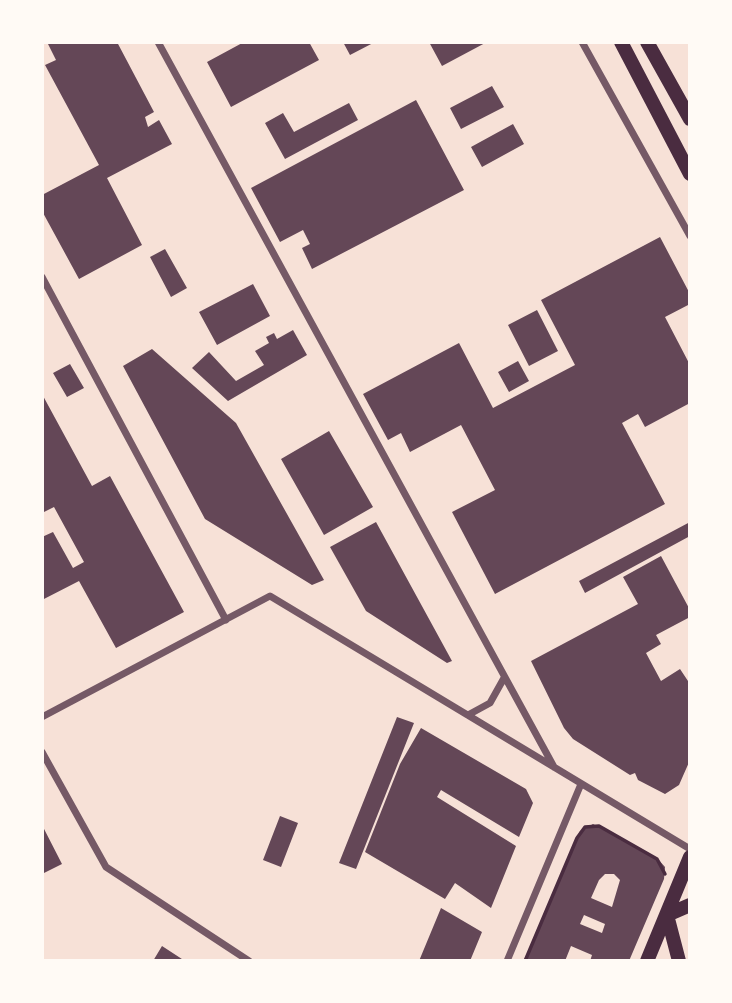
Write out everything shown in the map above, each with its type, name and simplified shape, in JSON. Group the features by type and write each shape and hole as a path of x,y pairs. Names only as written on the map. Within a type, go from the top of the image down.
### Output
{"main road":[{"path":"621,42 690,174"},
{"path":"647,42 690,118"},
{"path":"647,961 690,857"},
{"path":"667,915 690,905"},
{"path":"667,915 679,961"}],"street":[{"path":"158,42 554,767"},
{"path":"582,42 690,236"},
{"path":"42,277 226,620"},
{"path":"42,718 270,596 690,849"},
{"path":"468,715 490,703 504,678"},
{"path":"42,752 106,867 249,961"},
{"path":"507,961 581,784"}],"path":[{"path":"525,961 584,827 598,826 657,859 664,867 663,879"}],"building":[{"path":"47,42 117,42 154,112 145,117 148,127 159,120 172,144 107,178 142,245 79,279 42,211 42,195 99,165 45,65 56,60"},
{"path":"244,42 309,42 319,60 231,107 207,62"},
{"path":"343,42 375,42 350,55"},
{"path":"429,42 487,42 442,66"},
{"path":"492,86 504,107 461,129 450,108"},
{"path":"416,100 464,190 312,269 302,248 310,244 303,230 280,242 251,188"},
{"path":"349,103 358,120 285,159 265,123 283,113 294,132"},
{"path":"513,124 524,144 482,167 471,147"},
{"path":"660,237 690,294 690,304 665,317 690,365 690,403 645,427 638,414 622,423 665,504 495,594 452,512 495,490 461,425 410,452 401,433 388,440 363,394 459,343 493,408 575,365 541,300"},
{"path":"165,249 187,288 171,297 150,257"},
{"path":"253,284 270,316 217,345 199,312"},
{"path":"537,310 558,351 529,366 508,325"},
{"path":"293,330 307,355 228,401 192,368 209,352 236,381 264,365 255,351 269,343 266,337 274,333 277,339"},
{"path":"152,349 236,423 324,580 312,585 205,519 123,366"},
{"path":"518,361 529,381 509,392 498,372"},
{"path":"70,364 84,388 67,397 53,373"},
{"path":"42,394 92,486 110,476 184,612 116,648 79,581 42,600 42,537 53,532 73,568 84,562 54,507 42,513"},
{"path":"329,431 373,507 324,535 281,459"},
{"path":"376,522 452,661 447,663 366,611 330,547"},
{"path":"690,522 690,536 585,593 579,581"},
{"path":"661,556 690,610 690,617 656,635 661,644 646,653 661,681 680,669 690,684 690,760 679,785 665,794 638,780 635,773 630,775 573,739 564,728 531,661 638,604 623,577"},
{"path":"397,717 414,723 356,869 339,863"},
{"path":"421,728 526,789 533,803 519,837 441,790 437,797 516,846 491,908 455,883 445,899 365,852 400,764"},
{"path":"280,816 298,823 281,867 263,860"},
{"path":"593,824 657,858 665,867 664,879 629,961 590,961 592,955 571,946 565,961 525,961 580,831","holes":["605,874 614,874 620,880 612,907 591,898 599,880","584,915 605,924 602,933 580,924"]},
{"path":"42,825 62,864 42,874"},
{"path":"441,908 482,932 470,961 419,961"},
{"path":"162,946 185,961 153,961"}]}
